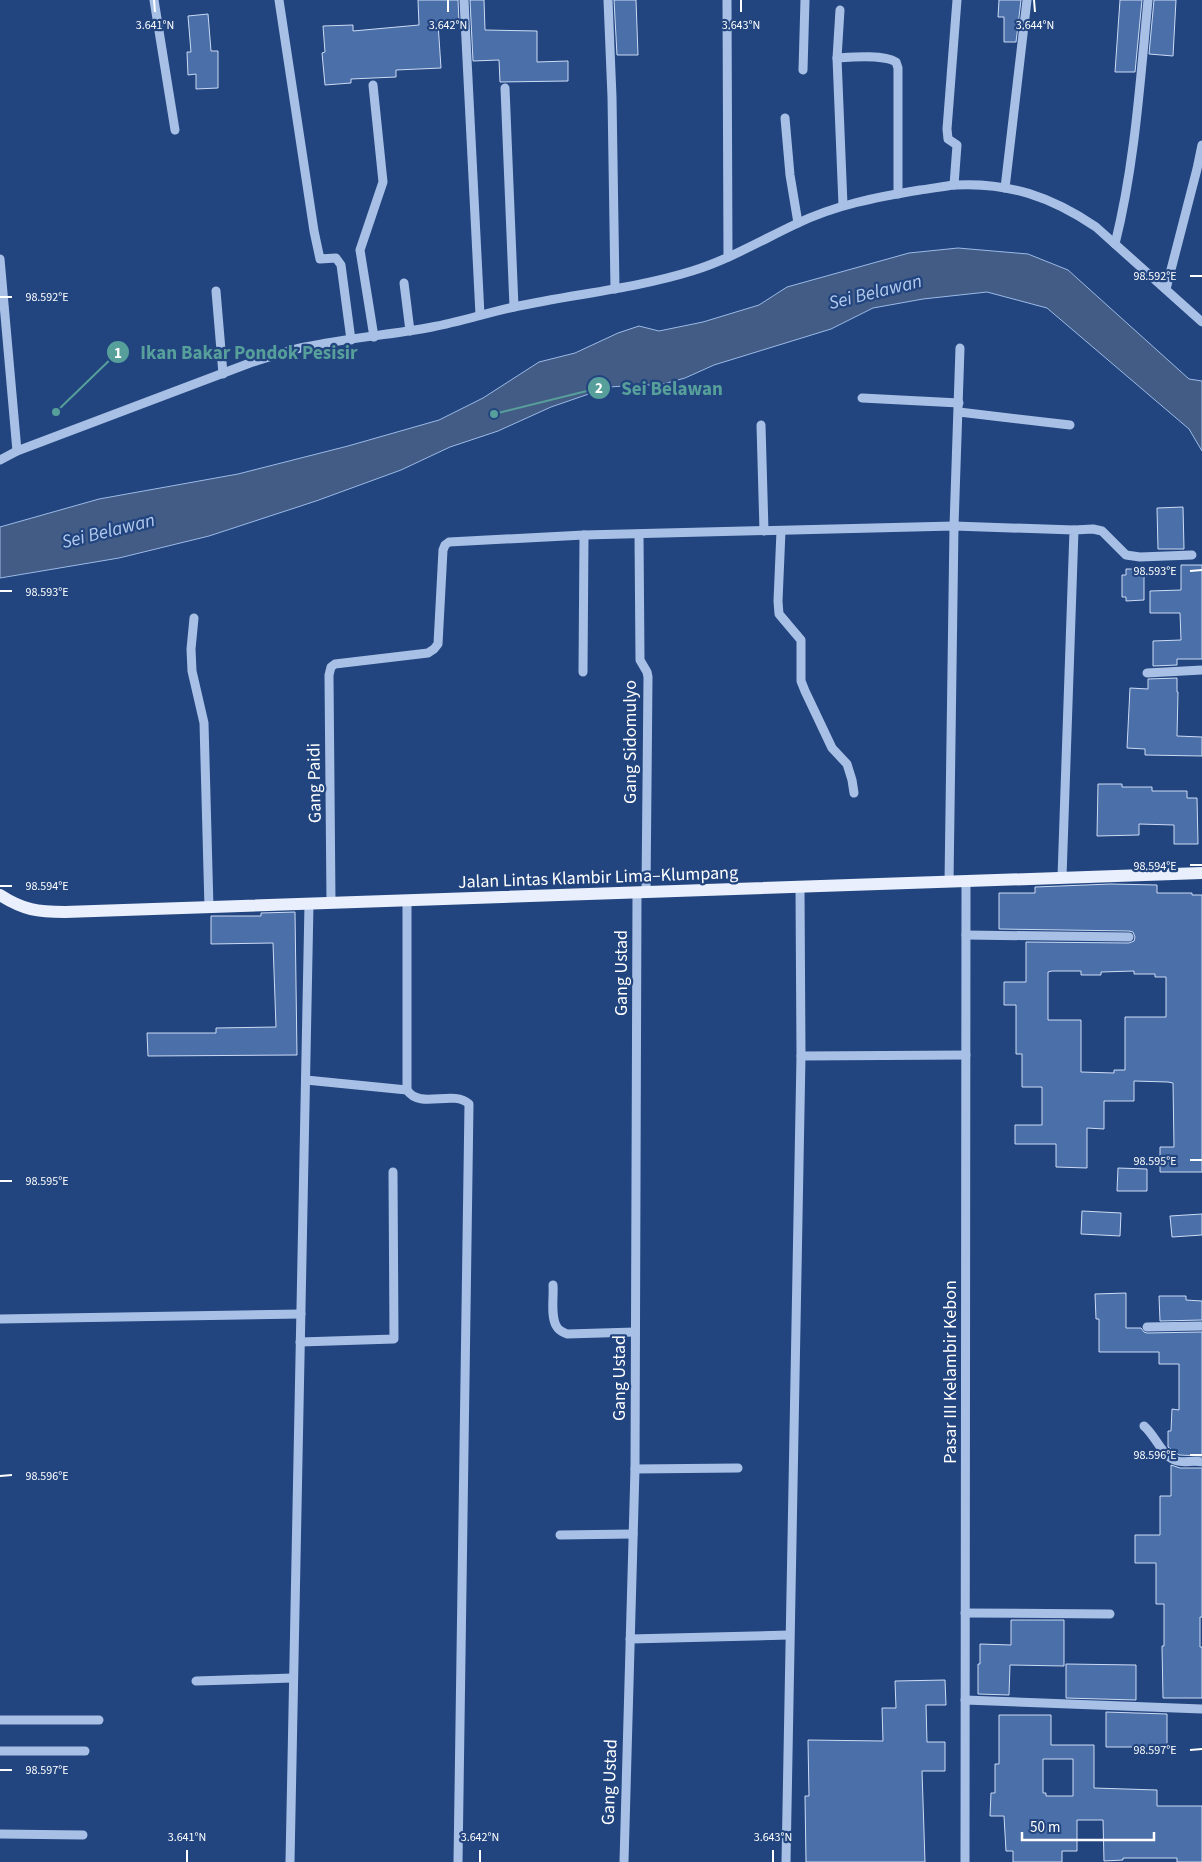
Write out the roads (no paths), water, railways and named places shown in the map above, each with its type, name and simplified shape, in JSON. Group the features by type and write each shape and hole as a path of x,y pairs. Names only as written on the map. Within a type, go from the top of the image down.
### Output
{"main road":[{"name":"Jalan Lintas Klambir Lima–Klumpang","path":"0,895 26,909 43,912 210,908 1202,873"}],"street":[{"path":"154,0 175,130"},
{"path":"280,0 314,230 320,259 336,258 341,265 351,340"},
{"path":"464,0 480,316"},
{"path":"608,0 613,106 615,289"},
{"path":"728,0 728,257"},
{"path":"803,70 805,0"},
{"path":"954,186 956,145 948,139 947,129 957,0"},
{"path":"1005,188 1027,0"},
{"path":"1115,244 1125,205 1135,142 1148,0"},
{"path":"840,10 837,58 843,205"},
{"path":"837,58 871,58 896,62 898,68 898,194"},
{"path":"374,85 383,182 360,250 374,337"},
{"path":"505,88 514,307"},
{"path":"785,118 790,175 798,223"},
{"path":"1166,289 1198,169 1202,145"},
{"path":"0,460 17,451 250,363 286,352 307,346 434,327 514,307 615,289 692,271 728,257 798,223 843,205 898,194 954,186 981,185 1005,188 1042,197 1078,214 1096,227 1202,322"},
{"path":"0,259 17,451"},
{"path":"404,283 410,331"},
{"path":"216,292 223,374"},
{"path":"949,882 954,526 960,348"},
{"path":"862,398 959,408 1070,425"},
{"path":"761,425 764,531"},
{"path":"583,672 584,535 954,526 1093,529 1102,531 1126,555 1140,557 1192,555"},
{"path":"1062,877 1074,530"},
{"path":"781,531 779,614 801,640 801,681 832,748 847,764 854,794"},
{"name":"Gang Sidomulyo","path":"639,534 640,660 647,672 648,686 642,892"},
{"name":"Gang Paidi","path":"331,903 329,675 331,667 335,664 428,653 434,649 438,644 443,550 449,542 584,535"},
{"path":"194,618 191,649 192,671 204,723 210,908"},
{"path":"1147,672 1202,670"},
{"name":"Pasar III Kelambir Kebon","path":"965,1862 966,882"},
{"path":"786,1862 801,1056 800,888"},
{"name":"Gang Ustad","path":"624,1862 635,1469 635,1332 642,892"},
{"path":"406,1090 407,901"},
{"path":"290,1862 292,1678 309,904"},
{"path":"966,935 1129,937"},
{"path":"801,1056 966,1055"},
{"path":"306,1080 406,1090 419,1098 461,1099 469,1104 458,1862"},
{"path":"300,1342 394,1339 393,1172"},
{"path":"553,1285 555,1325 559,1330 567,1334 635,1332"},
{"path":"0,1319 301,1314"},
{"path":"1147,1327 1202,1326"},
{"path":"1144,1426 1154,1436 1167,1455 1174,1460 1180,1462 1202,1462"},
{"path":"635,1469 738,1468"},
{"path":"560,1534 632,1534"},
{"path":"965,1613 1110,1614"},
{"path":"630,1639 789,1634"},
{"path":"196,1681 292,1678"},
{"path":"965,1700 1202,1708"},
{"path":"0,1720 99,1720"},
{"path":"0,1751 85,1751"},
{"path":"0,1834 83,1835"}],"water":[{"name":"Sei Belawan","path":"958,248 1028,254 1068,270 1189,379 1202,381 1202,451 1189,429 1047,308 987,292 923,299 873,308 831,329 714,365 685,378 660,385 609,387 551,407 498,431 450,447 401,470 316,501 209,536 119,558 0,578 0,527 99,499 238,474 439,420 483,398 539,362 575,353 618,333 639,326 659,331 703,322 759,305 787,287 909,253"}],"place":[{"name":"Ikan Bakar Pondok Pesisir","path":"56,412"},
{"name":"Sei Belawan","path":"494,414"}]}
